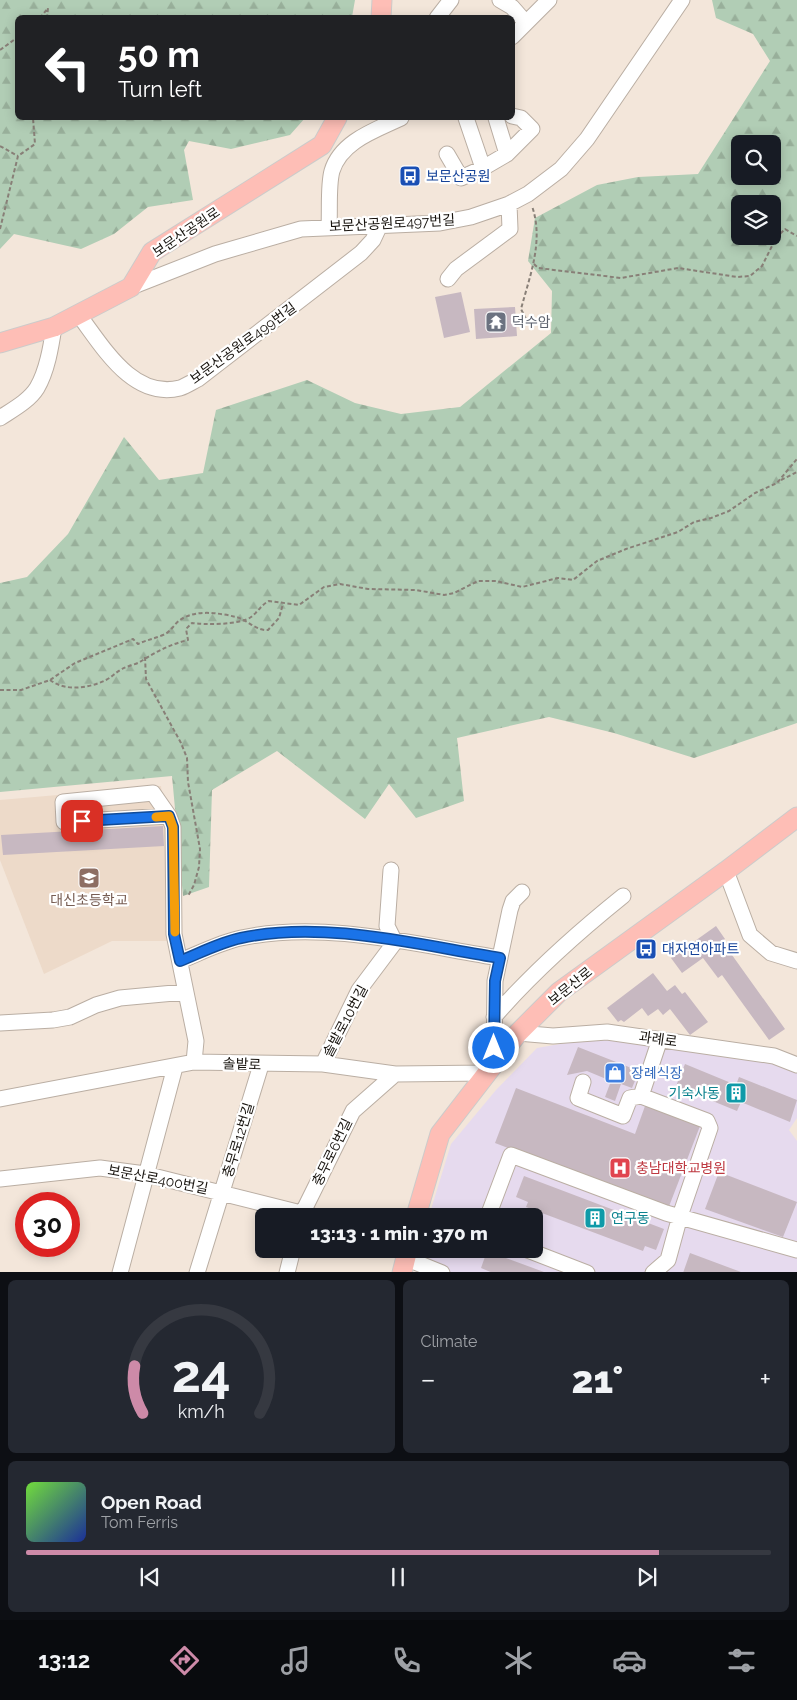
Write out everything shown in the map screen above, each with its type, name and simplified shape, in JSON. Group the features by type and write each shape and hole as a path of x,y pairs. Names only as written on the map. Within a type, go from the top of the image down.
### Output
{"main road":[{"path":"381,15 382,0"},
{"name":"보문산공원로","path":"130,287 152,252 322,145 336,120"},
{"path":"0,344 54,327 130,287"},
{"name":"보문산로","path":"418,1208 440,1134 518,1033 559,992 726,871 797,816"}],"street":[{"path":"439,15 450,0"},
{"path":"500,0 512,7 526,23"},
{"path":"515,34 549,0"},
{"name":"보문산공원로497번길","path":"130,287 216,254 301,229 329,226 440,223 471,217 509,204 528,194 561,169 587,139 682,0"},
{"path":"447,154 462,178 483,168 507,154 532,129 521,118 515,117"},
{"path":"329,226 332,171 344,149 359,138 398,120"},
{"path":"467,120 483,168"},
{"path":"497,120 507,154"},
{"path":"448,279 456,269 510,229 509,204"},
{"name":"보문산공원로499번길","path":"78,314 118,366 139,383 155,388 180,388 198,379 361,253 373,240 380,225"},
{"path":"0,418 26,400 36,389 50,350 54,327"},
{"path":"169,816 64,822 63,802 153,793 169,816 173,827 176,916 174,934 196,1041 194,1062"},
{"path":"392,870 386,926 395,942"},
{"path":"726,871 750,935 771,953 797,961"},
{"path":"491,1068 495,981 513,901 522,892"},
{"path":"494,1017 523,984 588,924 623,896"},
{"path":"180,961 240,938 276,933 361,935 500,958"},
{"name":"솔밭로10번길","path":"323,1064 359,990 395,942"},
{"path":"0,1023 53,1020 70,1017 96,1005 120,998 185,992"},
{"name":"과례로","path":"518,1033 553,1036 608,1032 774,1056 797,1065"},
{"path":"641,1096 660,1039"},
{"name":"솔밭로","path":"0,1099 194,1062 261,1065 323,1064 394,1074 491,1068"},
{"name":"충무로12번길","path":"197,1272 261,1065"},
{"path":"120,1272 175,1067"},
{"name":"충무로6번길","path":"308,1208 353,1111 394,1074"},
{"path":"583,1082 578,1098 623,1116 630,1098 641,1096 707,1121 710,1128 680,1216 668,1260 652,1272"},
{"path":"491,1208 511,1155 666,1213 797,1250"},
{"name":"보문산로400번길","path":"0,1179 100,1168 145,1174 279,1208"},
{"path":"543,1256 587,1272"},
{"path":"286,1272 290,1258"},
{"path":"405,1260 442,1272"}],"path":[{"path":"42,15 48,8 47,15"},
{"path":"0,50 15,39"},
{"path":"0,229 18,156 35,144 33,120"},
{"path":"0,146 18,156"},
{"path":"526,319 521,309 534,264 538,240 534,210 528,194"},
{"path":"534,264 538,268 621,278 678,268 738,277 750,276 762,266 776,238 785,229 797,236"},
{"path":"778,483 797,459"},
{"path":"50,680 66,688 104,681 145,657 159,652 168,645 188,640 186,629 192,623 215,625 245,620 251,617 269,600 299,605 324,587 340,584 368,589 416,590 444,595 454,593 478,581 496,581 522,586 558,578 572,580 597,561 626,549 678,532 699,520 719,516 756,493 797,472"},
{"path":"0,690 21,690 50,680 75,663 107,651 122,642 133,638 138,644 146,639 163,635 178,621 195,613 207,612 245,620 263,630 268,630 279,618 283,603"},
{"path":"145,657 146,679 181,743 187,758 188,782 200,849 199,867 194,885 176,916"}],"shaded area":[{"name":"대신초등학교","path":"161,786 174,895 170,941 112,941 44,974 0,860 0,800"},
{"name":"충남대학교병원","path":"606,1036 761,1060 797,1072 797,1118 789,1130 797,1141 797,1272 415,1272 419,1258 543,1258 543,1208 431,1208 451,1144 496,1090 537,1048"}],"green space":[{"path":"0,0 355,0 352,15 15,15 15,120 303,120 290,135 231,149 189,141 184,150 193,200 148,207 114,234 81,249 14,234 0,249"},
{"path":"712,0 797,0 797,723 694,758 614,733 549,717 457,738 464,801 416,818 389,784 365,819 277,751 212,790 209,887 183,896 172,776 0,792 0,583 27,577 68,534 124,437 159,480 203,473 216,410 307,380 355,403 401,414 460,407 551,333 552,291 528,261 535,218 597,185 638,177 698,174 770,61 753,34 716,18"}],"building":[{"path":"461,292 470,332 444,338 435,297"},
{"name":"덕수암","path":"515,307 517,336 476,339 474,309"},
{"path":"163,826 164,846 3,855 1,835"},
{"path":"716,926 725,939 722,941 785,1029 769,1040 722,975 718,978 703,958 682,973 671,958"},
{"path":"653,973 667,991 675,985 682,994 685,992 708,1022 690,1035 670,1009 663,1015 658,1009 648,1016 642,1008 624,1022 621,1020 618,1022 607,1008"},
{"name":"장례식장","path":"578,1047 639,1071 632,1088 621,1084 615,1101 605,1097 611,1081 587,1071 567,1075"},
{"name":"기숙사동","path":"685,1064 736,1085 739,1077 797,1100 790,1122 741,1102 737,1111 676,1086"},
{"path":"516,1088 635,1134 645,1106 700,1126 668,1209 495,1143"},
{"path":"719,1172 797,1202 783,1237 705,1209"},
{"name":"연구동","path":"524,1176 664,1229 656,1250 645,1246 643,1251 543,1213 543,1208 526,1207 528,1202 516,1197"},
{"path":"690,1253 741,1272 683,1272"},
{"path":"485,1258 506,1258 544,1272 491,1272 481,1268"}],"slow traffic":[{"path":"156,817 169,816 173,827 175,932"}],"place":[{"name":"보문산공원","path":"410,176"},
{"name":"덕수암","path":"496,322"},
{"name":"대신초등학교","path":"89,878"},
{"name":"대자연아파트","path":"646,949"},
{"name":"장례식장","path":"615,1073"},
{"name":"기숙사동","path":"736,1093"},
{"name":"충남대학교병원","path":"620,1168"},
{"name":"연구동","path":"595,1218"}],"route":[{"path":"82,821 169,816 173,827 176,916 174,934 180,961 240,938 276,933 361,935 500,958 495,981 494,1048"}]}
